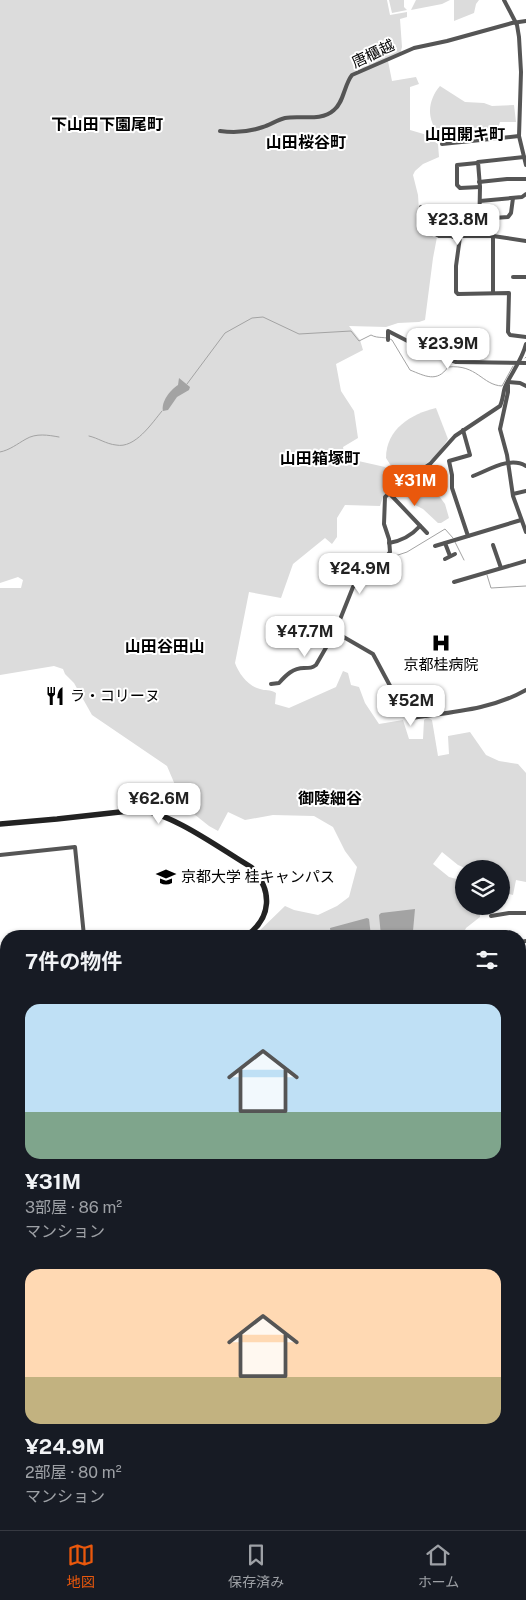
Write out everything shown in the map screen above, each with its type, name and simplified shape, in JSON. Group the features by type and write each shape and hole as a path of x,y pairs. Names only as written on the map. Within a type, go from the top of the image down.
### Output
{"street":[{"path":"504,0 515,23 520,48 519,136 526,165"},
{"name":"唐櫃越","path":"220,131 237,133 261,128 283,118 319,116 335,110 340,102 347,81 352,75 414,48 526,21"},
{"path":"520,86 526,87"},
{"path":"442,144 519,136"},
{"path":"524,157 457,165 457,185 460,188 507,179 526,179"},
{"path":"477,164 480,185 479,235"},
{"path":"480,201 522,197 526,194"},
{"path":"479,219 508,217 511,213 513,198"},
{"path":"420,207 434,233 439,236 460,237 479,235 526,241"},
{"path":"452,211 453,237"},
{"path":"493,236 493,293"},
{"path":"460,237 456,266 456,292 458,294 509,293 508,332 510,335 526,337"},
{"path":"513,277 526,277"},
{"path":"388,338 388,331 431,353 456,362 526,363"},
{"path":"271,684 279,683 285,676 297,669 312,668 316,665 335,632 353,588 390,552 384,524 385,497 430,464 455,436 500,406 514,367 519,363 526,344"},
{"path":"508,382 520,383 526,386"},
{"path":"508,382 508,392 500,429 513,494 526,532"},
{"path":"463,430 470,455 449,461 452,474 452,488 468,536"},
{"path":"473,476 507,463 518,462 526,466"},
{"path":"513,494 526,491"},
{"path":"389,493 427,534"},
{"path":"435,546 521,520"},
{"path":"389,544 406,537 420,526"},
{"path":"445,543 450,556"},
{"path":"493,546 501,568"},
{"path":"445,559 455,554"},
{"path":"454,582 526,561"},
{"path":"335,632 373,654 396,697 411,718 470,710 511,698 526,690"},
{"path":"0,824 138,810 148,811 168,818 251,867 260,877 266,888 266,912 260,923 252,930"},
{"path":"0,855 75,847 83,930"},
{"path":"491,916 509,912 526,913"}],"shaded area":[{"path":"0,0 387,0 390,15 407,12 407,17 400,19 402,47 400,54 388,61 392,81 416,77 419,84 410,87 410,130 427,135 438,144 439,157 423,164 413,175 418,195 419,211 433,237 437,237 425,320 398,323 386,327 349,326 360,340 363,350 336,364 341,391 354,411 358,438 343,447 345,458 385,467 397,484 383,497 380,506 345,505 337,518 337,537 332,544 325,538 293,564 281,598 249,592 235,663 248,682 262,690 276,693 275,704 289,708 336,687 343,671 348,673 351,685 359,687 365,703 379,724 403,720 409,739 423,739 424,720 427,717 432,720 438,756 449,754 448,736 470,732 486,755 499,761 518,764 526,773 526,882 516,880 513,895 510,894 510,860 455,860 455,863 442,852 433,864 449,877 455,879 455,915 480,915 465,930 260,930 285,906 318,915 337,906 349,897 357,867 345,851 333,827 314,816 273,815 245,820 228,812 218,831 184,806 167,766 92,715 74,683 65,674 63,669 54,666 0,675 0,588 21,588 23,580 18,577 0,583"},
{"path":"389,0 404,0 404,7 407,10 392,13"},
{"path":"416,0 450,0 442,4 411,10"},
{"path":"454,0 479,0 474,13 454,21"},
{"path":"440,86 465,102 484,103 492,106 514,105 516,122 500,122 498,128 472,128 470,135 438,137 431,117 430,107"},
{"path":"179,378 190,387 189,390 177,397 168,410 163,411 165,400 169,393 178,385"},
{"path":"436,408 448,439 439,452 428,462 416,472 400,480 386,458 390,439 395,431 409,419"},
{"path":"422,473 445,504 449,518 441,523 438,523 423,509 413,504 400,487"},
{"path":"415,909 413,930 380,930 379,915 381,913"},
{"path":"367,918 369,919 370,930 330,930 330,928"}],"waterway":[{"path":"187,384 225,333 252,318 263,317 299,334 351,331 359,341 371,335 390,339 410,370 431,377 440,375 448,367 458,367 473,371 489,382 502,386 513,366"},
{"path":"89,436 112,444 123,445 130,443 142,434 162,411"},
{"path":"0,452 34,436 59,437"},
{"path":"382,562 407,552 445,529 453,538"},
{"path":"455,542 464,560"},
{"path":"356,589 374,569"},
{"path":"487,575 491,588 526,586"}],"place":[{"name":"京都桂病院","path":"441,643"},
{"name":"ラ・コリーヌ","path":"55,696"},
{"name":"京都大学 桂キャンパス","path":"166,877"}],"district":[{"name":"下山田下園尾町","path":"107,124"},
{"name":"山田開キ町","path":"465,134"},
{"name":"山田桜谷町","path":"306,142"},
{"name":"山田箱塚町","path":"320,458"},
{"name":"山田谷田山","path":"165,646"},
{"name":"御陵細谷","path":"330,798"}]}
